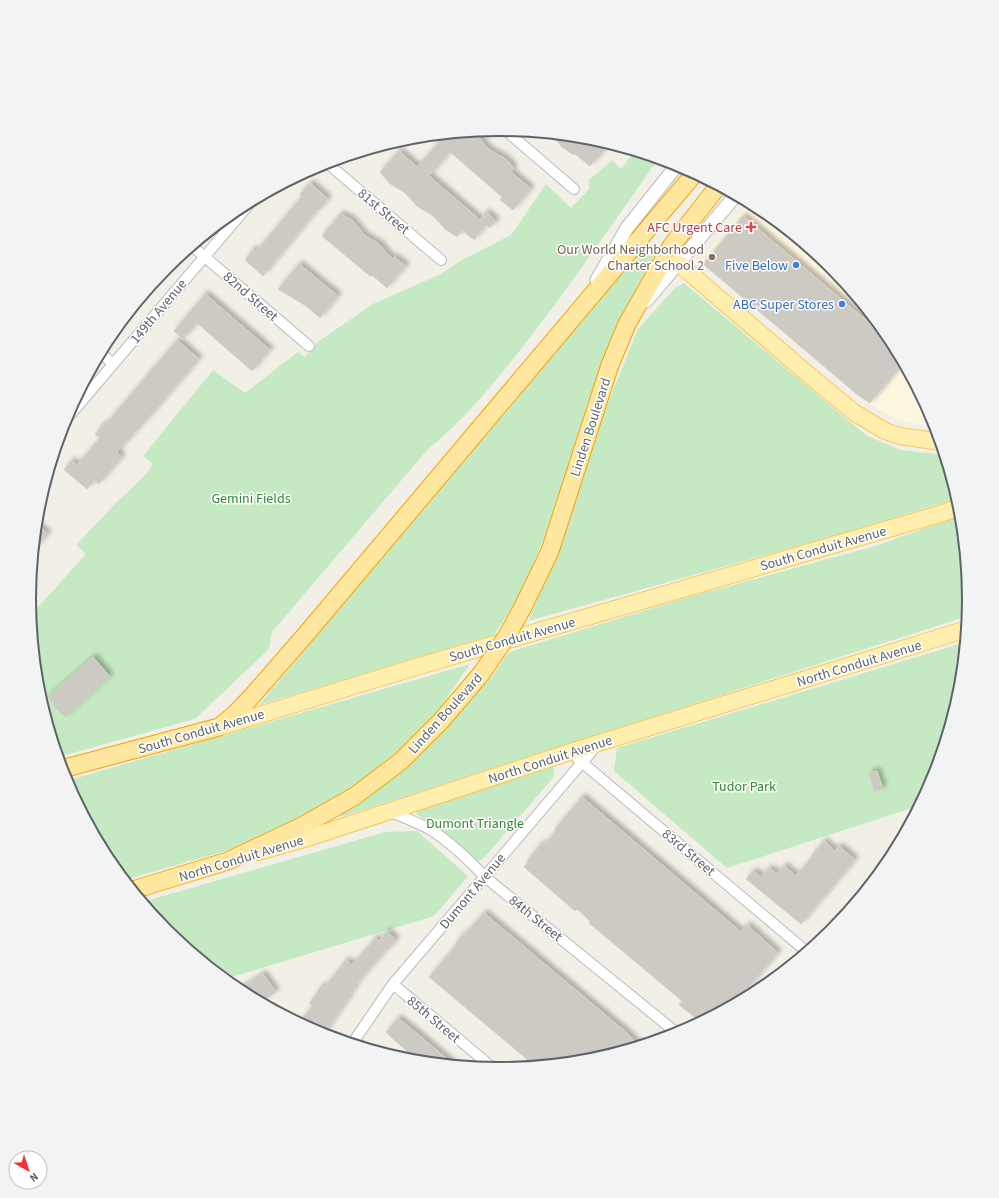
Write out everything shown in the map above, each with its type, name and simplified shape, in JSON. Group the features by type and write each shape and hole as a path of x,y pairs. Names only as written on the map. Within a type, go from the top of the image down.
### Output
{"highway":[{"path":"219,727 236,714 302,639 691,177"},
{"name":"Linden Boulevard","path":"228,861 304,825 355,796 401,761 441,721 481,674 507,636 524,606 550,550 610,365 627,324 672,259 672,245 716,189"},
{"name":"South Conduit Avenue","path":"68,767 219,727"},
{"name":"North Conduit Avenue","path":"138,888 228,861"}],"main road":[{"path":"672,259 855,413 885,431 900,436 935,441"},
{"name":"South Conduit Avenue","path":"219,727 416,667 826,548 954,509"},
{"name":"North Conduit Avenue","path":"228,861 311,837 388,811 576,757 598,744 962,631"}],"street":[{"path":"512,136 574,189"},
{"name":"81st Street","path":"332,167 442,260"},
{"path":"582,306 628,228 674,170"},
{"name":"Linden Boulevard","path":"672,259 732,199"},
{"name":"149th Avenue","path":"80,404 237,217"},
{"name":"82nd Street","path":"196,249 309,346"},
{"path":"105,356 113,364"},
{"name":"Dumont Avenue","path":"355,1039 393,984 485,877 576,757"},
{"name":"83rd Street","path":"576,757 803,949"},
{"name":"84th Street","path":"388,811 414,821 432,831 464,856 485,877 672,1029"},
{"name":"85th Street","path":"393,984 486,1062"}],"shaded area":[{"path":"746,207 782,231 827,271 848,293 867,317 885,341 901,367 929,425 911,423 889,416 859,396 700,261"}],"green space":[{"name":"Gemini Fields","path":"632,155 656,163 554,306 517,354 464,416 428,449 272,632 269,649 195,719 64,755 52,719 45,689 40,659 36,609 86,554 76,545 147,473 153,464 143,456 213,370 245,393 298,352 305,357 319,341 373,304 441,274 460,261 511,235 546,184 571,208 589,189 589,180 612,160 621,169"},
{"path":"644,247 655,254 619,321 560,496 539,550 519,597 494,635 259,705"},
{"path":"684,283 867,436 901,450 939,454 952,500 834,536 528,621 556,557 593,440 638,329 675,288"},
{"path":"955,517 962,569 962,618 341,817 340,811 446,725 490,679 509,652 689,597 875,546"},
{"name":"Tudor Park","path":"961,644 954,689 947,719 928,776 913,808 727,868 614,771 617,748"},
{"path":"470,664 434,717 394,754 350,790 304,817 229,850 130,878 114,857 98,831 72,779"},
{"name":"Dumont Triangle","path":"549,766 553,767 554,770 552,779 482,860 477,861 470,858 416,813 420,808"},
{"path":"417,831 468,876 434,916 232,977 217,967 194,947 172,927 147,900 385,832"}],"building":[{"path":"478,136 488,149 507,160 514,169 511,172 531,189 513,210 500,200 502,197 450,152 429,176 480,220 486,212 496,221 490,228 486,225 474,240 462,230 457,237 445,229 433,216 417,206 405,193 389,183 380,172 399,151 417,167 439,142 436,140"},
{"path":"555,138 606,148 590,166 575,154 574,155 562,147"},
{"path":"310,183 328,199 263,276 245,260 253,249 256,252 302,196 300,194"},
{"path":"340,214 352,220 365,236 379,244 392,259 394,257 406,266 387,288 372,275 370,276 322,236"},
{"path":"743,216 876,329 901,367 870,403 859,396 703,264"},
{"path":"299,264 338,296 320,318 306,306 278,289"},
{"path":"205,294 270,350 252,371 197,323 183,339 174,331"},
{"path":"177,340 199,359 117,452 122,457 99,484 94,480 87,489 64,470 71,461 77,465 100,438 95,434 103,424 104,426"},
{"path":"42,529 48,534 40,544"},
{"path":"93,657 110,677 65,717 53,706 54,704 48,697"},
{"path":"877,771 883,789 874,792 869,773"},
{"path":"582,797 741,932 747,925 778,953 745,992 697,1019 679,1005 682,1001 589,923 590,921 577,909 575,911 524,867 541,844 543,846 556,831 555,829"},
{"path":"824,841 835,851 839,846 855,860 801,924 746,879 753,871 761,877 769,868 777,874 784,866 796,876"},
{"path":"484,913 636,1042 590,1054 530,1062 429,977 457,944 456,943 462,935 463,936"},
{"path":"387,931 396,940 354,987 355,988 348,997 349,998 327,1029 302,1019 312,1006 309,1003 317,994 321,986 324,988 346,960 352,965 375,938 379,941"},
{"path":"263,974 276,992 266,999 245,986"},
{"path":"398,1018 448,1060 411,1054 386,1032"}],"place":[{"name":"AFC Urgent Care","path":"751,227"},
{"name":"Our World Neighborhood Charter School 2","path":"712,257"},
{"name":"Five Below","path":"796,265"},
{"name":"ABC Super Stores","path":"842,304"}]}
